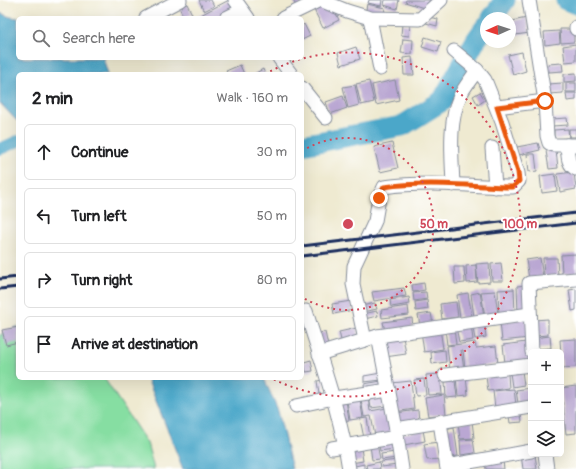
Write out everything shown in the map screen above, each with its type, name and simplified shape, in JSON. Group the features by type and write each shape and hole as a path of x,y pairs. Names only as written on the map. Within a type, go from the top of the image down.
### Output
{"street":[{"path":"150,16 180,0"},
{"path":"287,16 316,1 370,18 420,19 442,0"},
{"path":"530,4 545,101 547,136 549,143 553,145 572,145 569,164 571,167 576,168"},
{"path":"229,16 241,9"},
{"path":"370,18 380,69"},
{"path":"365,340 353,284 354,266 375,221 379,198 384,187 397,185 454,185 513,187 519,181 518,172 497,107 485,80 477,70 454,51"},
{"path":"280,60 290,72"},
{"path":"454,185 452,144 455,115 461,96 477,70"},
{"path":"304,90 326,118"},
{"path":"497,107 545,101"},
{"path":"492,148 495,187"},
{"path":"532,349 529,283 576,279"},
{"path":"306,312 334,398 346,445 350,469"},
{"path":"319,354 378,336 530,314"},
{"path":"378,336 397,433 402,469"},
{"path":"445,375 528,365"},
{"path":"296,406 334,398 389,390"},
{"path":"332,448 440,422 528,407"},
{"path":"440,422 447,467 528,452"},
{"path":"545,457 547,469"}],"green space":[{"path":"16,327 16,380 105,380 147,443 154,469 0,469 0,335"}],"water":[{"path":"0,13 16,18 16,60 104,60 107,72 16,72 16,120 0,103"},
{"path":"148,380 265,380 278,411 292,469 183,469"}],"building":[{"path":"199,0 211,0 214,6 204,11"},
{"path":"229,0 236,8 221,16 199,16"},
{"path":"293,0 306,0 297,8"},
{"path":"369,0 382,0 381,6 368,3"},
{"path":"385,0 399,0 397,9 384,5"},
{"path":"406,0 430,0 427,9 405,2"},
{"path":"323,3 333,7 339,20 323,28 313,8"},
{"path":"187,4 192,14 183,16 179,7"},
{"path":"367,4 385,8 383,18 365,15"},
{"path":"428,17 438,19 437,26 426,23"},
{"path":"527,18 530,33 516,35 516,20"},
{"path":"304,24 310,36 304,39"},
{"path":"402,24 410,25 409,36 401,35"},
{"path":"560,29 574,29 574,42 561,43"},
{"path":"559,31 560,43 545,45 544,32"},
{"path":"425,37 441,42 438,52 422,47"},
{"path":"403,39 413,40 412,54 401,53"},
{"path":"576,44 576,61 565,62 563,46"},
{"path":"356,47 360,59 341,65 338,53"},
{"path":"522,52 526,71 513,75 508,55"},
{"path":"412,57 414,75 404,75 403,58"},
{"path":"562,63 563,71 549,72 548,64"},
{"path":"240,65 243,72 227,72 226,71"},
{"path":"576,73 576,81 564,82 564,74"},
{"path":"395,80 399,100 376,105 372,85"},
{"path":"369,81 374,102 361,105 356,84"},
{"path":"563,83 563,93 549,94 548,84"},
{"path":"566,83 576,83 576,92 566,92"},
{"path":"355,85 359,105 348,108 343,87"},
{"path":"480,92 485,100 478,105 473,96"},
{"path":"566,93 576,93 576,100 567,101"},
{"path":"343,96 347,108 330,114 326,102"},
{"path":"567,118 568,125 552,126 552,119"},
{"path":"568,129 569,138 554,139 554,130"},
{"path":"569,129 576,129 576,137 569,137"},
{"path":"392,143 398,168 380,172 374,147"},
{"path":"538,143 540,150 519,155 517,147"},
{"path":"556,150 558,168 549,169 546,151"},
{"path":"527,154 535,154 537,171 529,172"},
{"path":"574,172 576,189 560,192 557,174"},
{"path":"555,174 557,191 542,193 540,176"},
{"path":"576,254 576,273 562,274 561,255"},
{"path":"540,258 543,277 529,279 526,260"},
{"path":"543,258 557,258 558,276 544,277"},
{"path":"489,263 490,282 478,283 476,264"},
{"path":"501,263 503,281 492,281 491,264"},
{"path":"476,265 477,282 467,283 466,266"},
{"path":"454,267 464,267 465,283 455,284"},
{"path":"424,283 425,290 413,292 412,285"},
{"path":"526,285 528,313 518,314 517,286"},
{"path":"404,288 406,296 374,301 372,292"},
{"path":"514,289 515,313 499,314 498,290"},
{"path":"576,289 576,310 572,311 569,290"},
{"path":"495,291 498,315 485,317 481,292"},
{"path":"426,292 427,299 414,301 413,293"},
{"path":"480,292 484,316 474,317 471,294"},
{"path":"468,293 472,317 460,318 457,295"},
{"path":"409,297 410,304 391,307 390,300"},
{"path":"427,300 428,309 416,311 415,302"},
{"path":"351,301 353,310 334,314 332,304"},
{"path":"456,302 458,317 442,319 440,304"},
{"path":"375,303 377,309 362,312 361,306"},
{"path":"408,306 409,315 382,318 381,310"},
{"path":"377,311 378,316 364,319 363,314"},
{"path":"431,313 433,324 420,325 418,315"},
{"path":"412,318 413,327 385,331 383,322"},
{"path":"526,318 529,338 502,341 500,322"},
{"path":"548,319 548,335 534,336 534,320"},
{"path":"484,321 486,337 475,339 472,323"},
{"path":"471,325 473,340 459,342 456,327"},
{"path":"16,327 16,342 6,345 2,330"},
{"path":"357,328 360,340 342,344 339,332"},
{"path":"440,328 443,349 424,352 421,331"},
{"path":"454,328 456,344 447,345 445,329"},
{"path":"325,332 328,346 322,347 319,333"},
{"path":"550,336 551,348 536,349 534,338"},
{"path":"403,337 406,354 385,357 383,340"},
{"path":"576,339 576,367 564,368 564,349 561,349 560,340"},
{"path":"475,342 476,348 496,346 498,364 465,369 463,350 461,350 464,369 450,371 447,346"},
{"path":"526,342 528,360 505,363 503,345"},
{"path":"445,350 446,362 432,364 431,352"},
{"path":"311,360 313,371 306,372 304,362"},
{"path":"522,371 524,385 512,387 510,373"},
{"path":"381,373 382,380 364,382 364,376"},
{"path":"440,374 442,394 428,395 426,375"},
{"path":"508,374 509,388 488,391 486,377"},
{"path":"466,377 468,395 458,396 456,378"},
{"path":"424,379 426,395 416,396 414,380"},
{"path":"323,380 325,394 319,394 317,381"},
{"path":"382,381 383,389 365,392 364,384"},
{"path":"411,381 414,409 395,412 392,383"},
{"path":"455,381 457,397 446,398 445,382"},
{"path":"576,386 576,433 566,434 564,416 564,388"},
{"path":"528,388 528,401 518,403 516,390"},
{"path":"514,389 516,405 495,408 493,391"},
{"path":"385,393 387,406 371,408 369,396"},
{"path":"444,395 446,414 428,416 425,398"},
{"path":"368,398 370,411 387,408 391,433 375,436 371,416 364,417 361,399"},
{"path":"360,399 363,418 350,420 347,401"},
{"path":"346,400 349,421 342,422 338,402"},
{"path":"418,410 419,421 398,424 396,413"},
{"path":"521,415 522,422 510,423 509,416"},
{"path":"367,418 370,437 364,438 360,419"},
{"path":"472,421 474,438 460,439 458,423"},
{"path":"454,427 458,456 449,457 445,429"},
{"path":"423,430 425,441 404,445 401,434"},
{"path":"473,439 475,453 461,455 460,440"},
{"path":"393,442 394,449 380,451 379,444"},
{"path":"438,442 441,459 427,460 424,444"},
{"path":"377,444 380,459 372,460 370,445"},
{"path":"361,448 363,461 351,463 349,450"},
{"path":"395,452 396,458 382,460 381,454"},
{"path":"528,454 528,457 535,457 537,469 523,469 521,455"},
{"path":"397,460 397,465 382,467 381,462"},
{"path":"503,461 504,469 486,469 485,463"},
{"path":"379,462 380,469 367,469 366,465"},
{"path":"364,464 364,469 352,469 351,467"}],"waterway":[{"path":"496,12 505,0"},
{"path":"566,0 576,4"},
{"path":"304,145 402,126 442,101 480,34"},
{"path":"0,149 16,142"}],"railway":[{"path":"304,246 576,213"},
{"path":"304,256 576,223"},
{"path":"0,279 16,277"},
{"path":"0,289 16,287"}],"route":[{"path":"379,198 384,187 397,185 513,187 519,181 518,172 497,107 545,101"}]}
